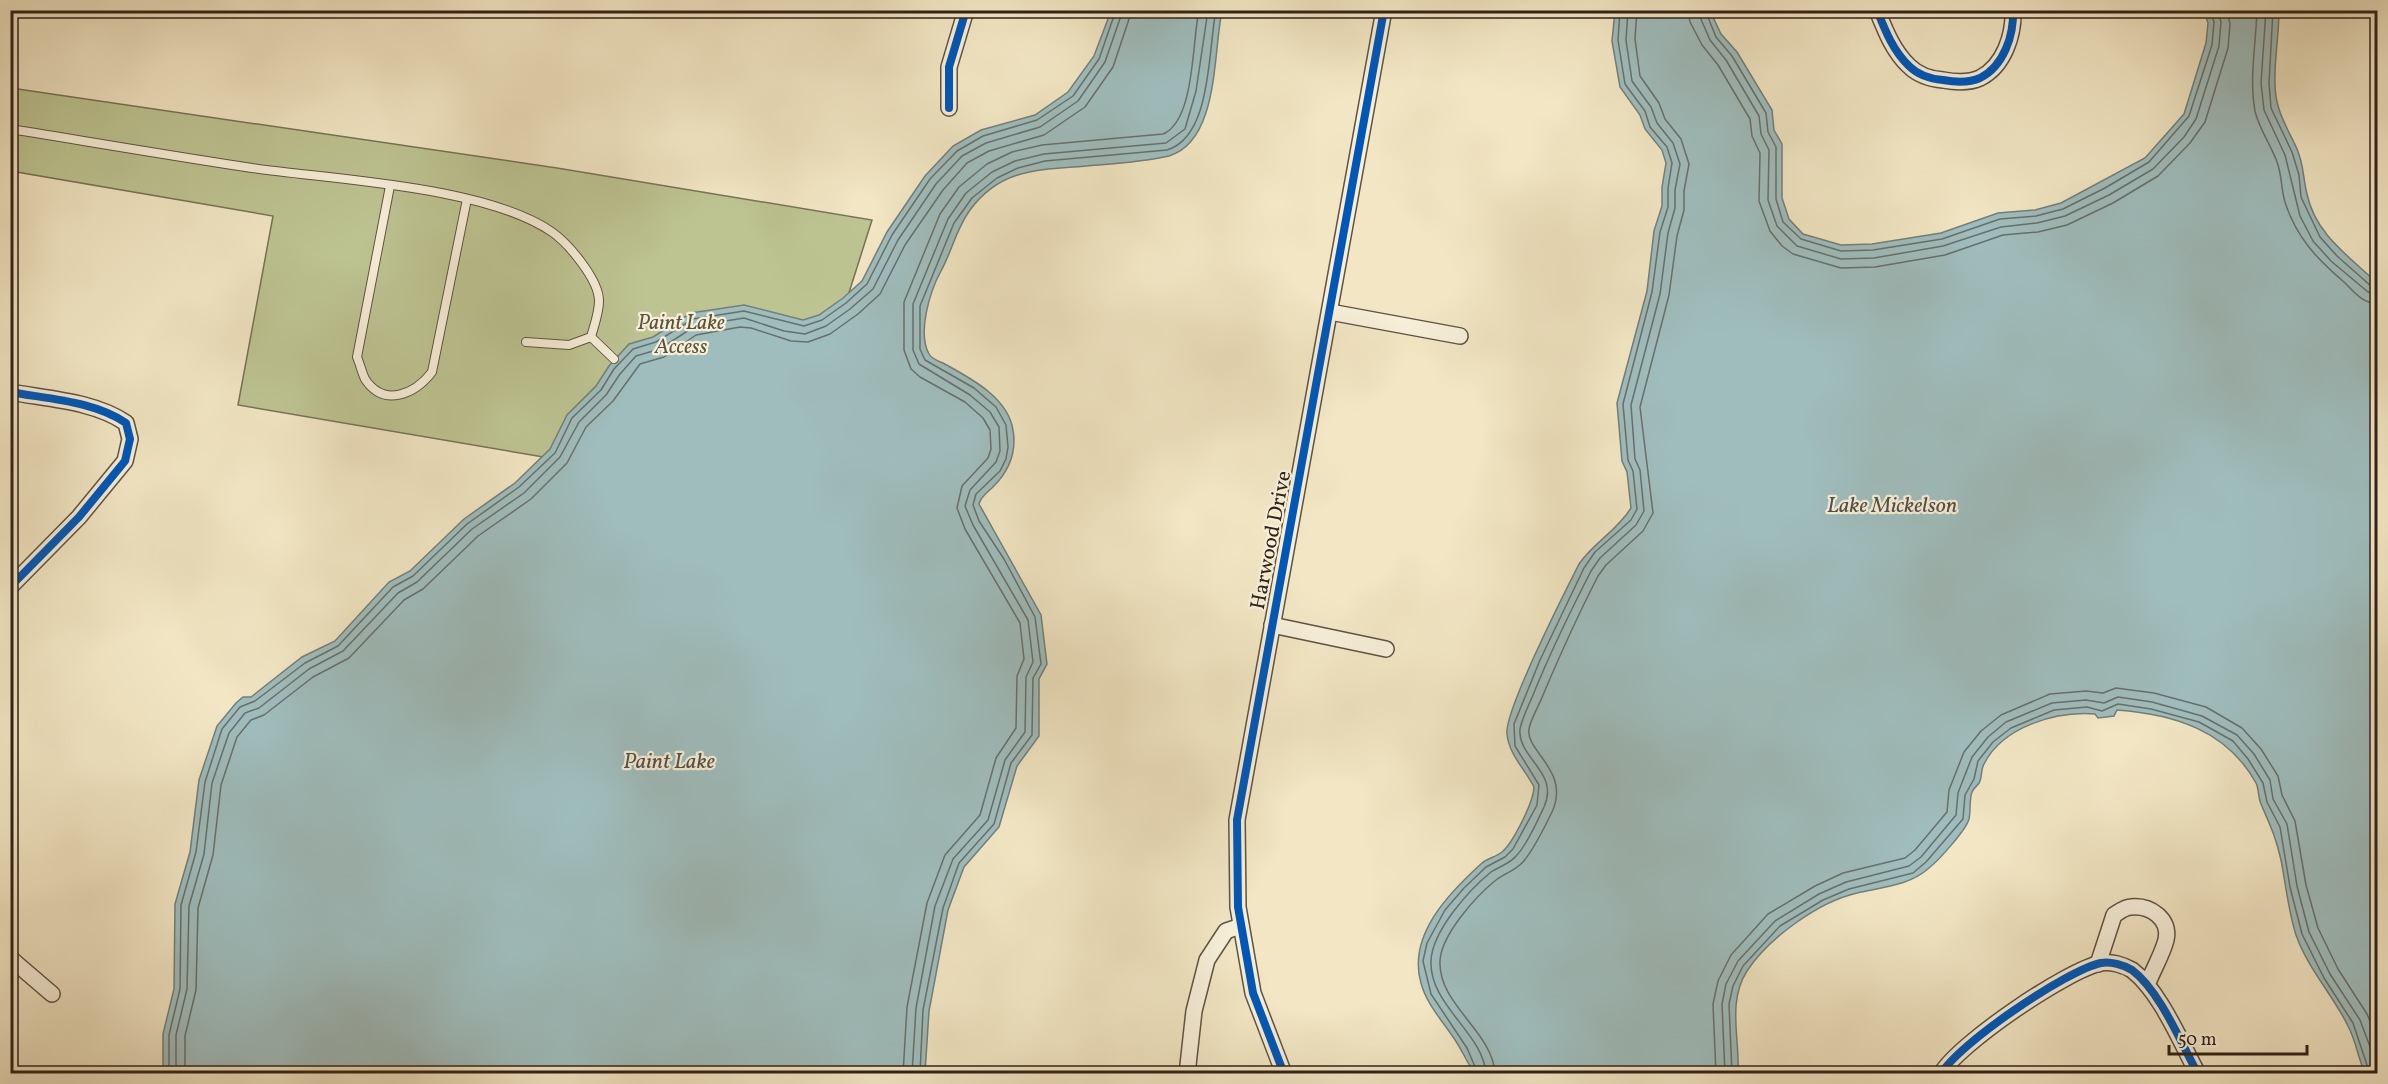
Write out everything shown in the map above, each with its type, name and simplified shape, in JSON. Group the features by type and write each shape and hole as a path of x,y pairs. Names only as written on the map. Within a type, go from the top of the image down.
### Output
{"street":[{"path":"950,108 949,68 966,10"},
{"name":"Harwood Drive","path":"1284,1074 1253,993 1238,907 1237,820 1384,10"},
{"path":"1877,10 1888,38 1910,67 1931,79 1958,82 1980,78 2000,60 2013,27 2013,10"},
{"path":"1330,312 1460,336"},
{"path":"10,392 80,404 117,417 126,423 130,439 125,461 79,517 10,587"},
{"path":"1272,625 1386,649"},
{"path":"2098,964 2114,915 2128,907 2143,907 2156,912 2166,924 2166,939 2146,985"},
{"path":"1187,1074 1194,1011 1208,960 1226,931 1241,926"},
{"path":"10,958 52,994"},
{"path":"1941,1074 1948,1061 1965,1044 1994,1024 2058,984 2098,964 2109,962 2130,969 2146,985 2198,1074"}],"lane":[{"path":"10,129 253,168 390,186 467,199 507,210 551,232 581,257 599,300 591,337"},
{"path":"390,186 357,357 366,380 385,395 401,396 422,386 432,372 467,199"},
{"path":"526,342 569,345 591,337"},
{"path":"591,337 614,359"}],"green space":[{"name":"Paint Lake Access","path":"11,88 557,168 872,220 784,498 238,405 273,216 11,171"}],"water":[{"name":"Paint Lake","path":"1111,11 1222,11 1211,94 1197,133 1185,147 1169,156 1134,162 1030,172 1004,180 981,197 961,225 937,279 926,312 924,335 930,356 965,375 986,390 996,398 1010,418 1014,438 1011,461 1003,475 979,504 1041,615 1047,664 1039,679 1039,736 1017,766 999,827 964,867 948,910 929,1011 925,1073 163,1073 163,1034 174,989 175,904 190,852 199,780 217,726 236,703 243,697 251,697 302,657 335,641 389,582 410,571 464,519 515,483 550,449 567,415 596,386 609,366 629,344 653,337 691,313 744,305 803,320 819,315 843,298 862,281 887,232 925,176 953,146 981,130 1035,115 1068,92 1094,56"},
{"name":"Lake Mickelson","path":"1615,11 1710,11 1721,34 1737,52 1772,110 1774,130 1782,144 1782,198 1789,219 1803,234 1841,245 1872,244 1941,233 1998,213 2035,210 2061,203 2145,158 2184,114 2206,43 2208,23 2204,11 2279,11 2275,66 2277,102 2299,155 2311,208 2335,244 2377,283 2377,1073 2365,1073 2348,1026 2301,947 2291,916 2281,860 2273,831 2260,801 2256,783 2244,765 2230,750 2197,728 2158,716 2117,710 2114,716 2098,718 2095,714 2080,714 2048,718 2017,731 1993,751 1983,766 1979,782 1971,795 1970,816 1967,824 1952,845 1929,868 1913,879 1857,893 1826,904 1796,923 1768,946 1747,971 1737,995 1738,1073 1474,1073 1423,990 1418,965 1420,948 1434,916 1445,901 1482,863 1507,847 1522,821 1531,802 1534,787 1508,742 1509,721 1515,702 1579,564 1619,524 1631,508 1627,472 1622,461 1617,403 1647,291 1654,231 1662,206 1666,163 1662,150 1645,129 1640,115 1620,87 1612,41"}],"cycle path":[{"path":"949,108 949,67 966,10"},
{"path":"1284,1074 1253,993 1238,907 1237,820 1384,10"},
{"path":"1877,10 1894,47 1913,69 1929,78 1961,82 1980,78 1988,73 2001,58 2012,29 2013,10"},
{"path":"10,392 70,402 100,410 126,423 130,439 125,461 79,517 10,587"},
{"path":"1941,1074 1968,1045 2015,1010 2064,979 2101,963 2113,963 2125,967 2142,979 2161,1004 2198,1074"}]}
